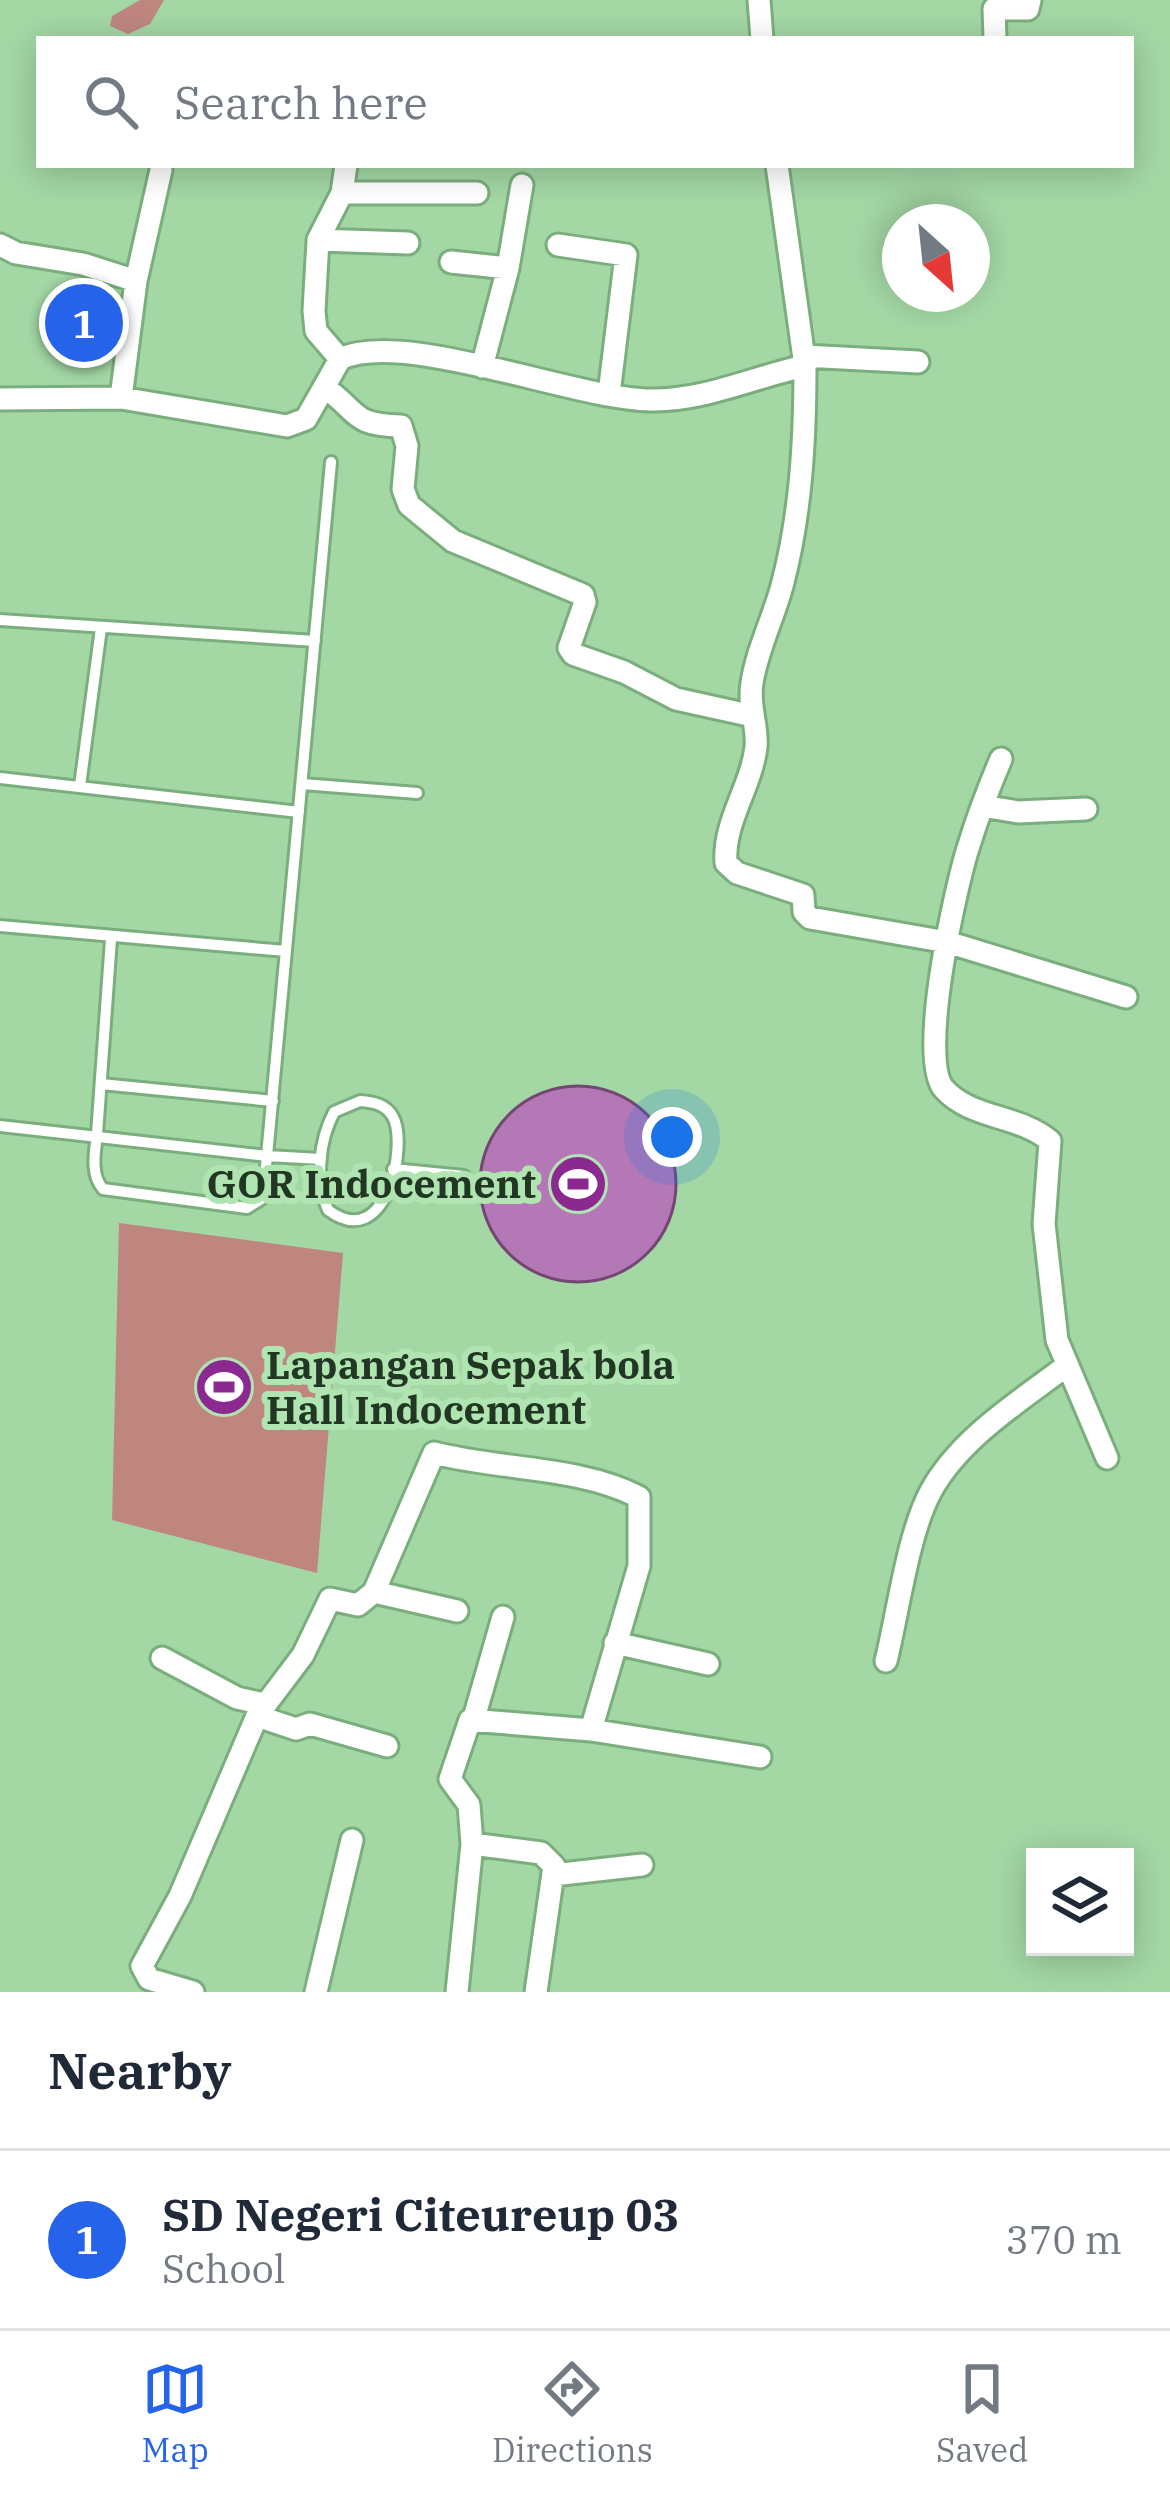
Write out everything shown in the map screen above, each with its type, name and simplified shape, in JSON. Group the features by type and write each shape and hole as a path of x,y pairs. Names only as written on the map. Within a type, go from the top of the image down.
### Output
{"street":[{"path":"759,0 762,36"},
{"path":"995,36 994,8 1028,9 1030,0"},
{"path":"340,359 321,339 314,323 318,240 342,193 346,168"},
{"path":"777,168 804,361 805,433 799,498 782,584 753,676 756,746 726,841 727,866 803,895 804,912 810,918 947,942 1126,998"},
{"path":"121,398 136,281 161,170"},
{"path":"482,367 508,268 522,185"},
{"path":"342,193 477,193"},
{"path":"318,240 408,243"},
{"path":"0,245 16,253 83,264 136,281"},
{"path":"559,245 626,255 609,394"},
{"path":"451,262 508,268"},
{"path":"0,399 121,398 287,426 306,419 340,359 353,353 382,351 609,394 675,400 804,361 918,362"},
{"path":"324,387 352,416 372,425 400,426 407,446 403,489 409,505 453,541 583,595 585,602 569,648 573,654 624,672 676,699 753,716"},
{"path":"1001,759 960,875 935,1024 934,1070 953,1096 1050,1141 1044,1224 1057,1340 1107,1458"},
{"path":"982,806 1018,812 1086,809"},
{"path":"886,1661 916,1534 933,1486 983,1430 1066,1366"},
{"path":"193,1992 163,1988 149,1979 142,1966 180,1896 261,1710 303,1654 330,1599 358,1605 374,1592 434,1453 479,1465 557,1473 636,1494 640,1500 639,1566 592,1730"},
{"path":"374,1592 457,1611"},
{"path":"457,1992 472,1844 469,1805 450,1779 463,1732 474,1718 502,1617"},
{"path":"615,1643 708,1664"},
{"path":"162,1658 296,1729 310,1724 387,1746"},
{"path":"474,1718 592,1730 760,1756"},
{"path":"316,1992 352,1840"},
{"path":"472,1844 541,1852 554,1866 536,1992"},
{"path":"553,1875 642,1865"}],"lane":[{"path":"111,939 95,1176 103,1189 247,1208 262,1198 267,1156 331,462"},
{"path":"0,620 315,641"},
{"path":"80,786 101,628"},
{"path":"0,778 299,812"},
{"path":"302,784 417,793"},
{"path":"0,926 286,951"},
{"path":"101,1084 273,1101"},
{"path":"369,1102 384,1107 396,1124 392,1169 381,1207 361,1220 328,1210 320,1191 321,1160 334,1112 369,1102"},
{"path":"0,1126 321,1160"},
{"path":"392,1169 464,1176"}],"shaded area":[{"path":"140,0 164,0 150,24 128,34 110,26 112,16"},
{"name":"Lapangan Sepak bola Hall Indocement","path":"119,1223 343,1253 317,1573 112,1520"}],"building":[{"name":"GOR Indocement","path":"578,1086 615,1094 647,1115 668,1147 676,1184 668,1221 647,1253 615,1274 578,1282 541,1274 509,1253 488,1221 480,1184 488,1147 509,1115 541,1094"}],"place":[{"name":"SD Negeri Citeureup 03","path":"84,323"},
{"name":"GOR Indocement","path":"578,1184"},
{"name":"Lapangan Sepak bola Hall Indocement","path":"224,1387"}]}
